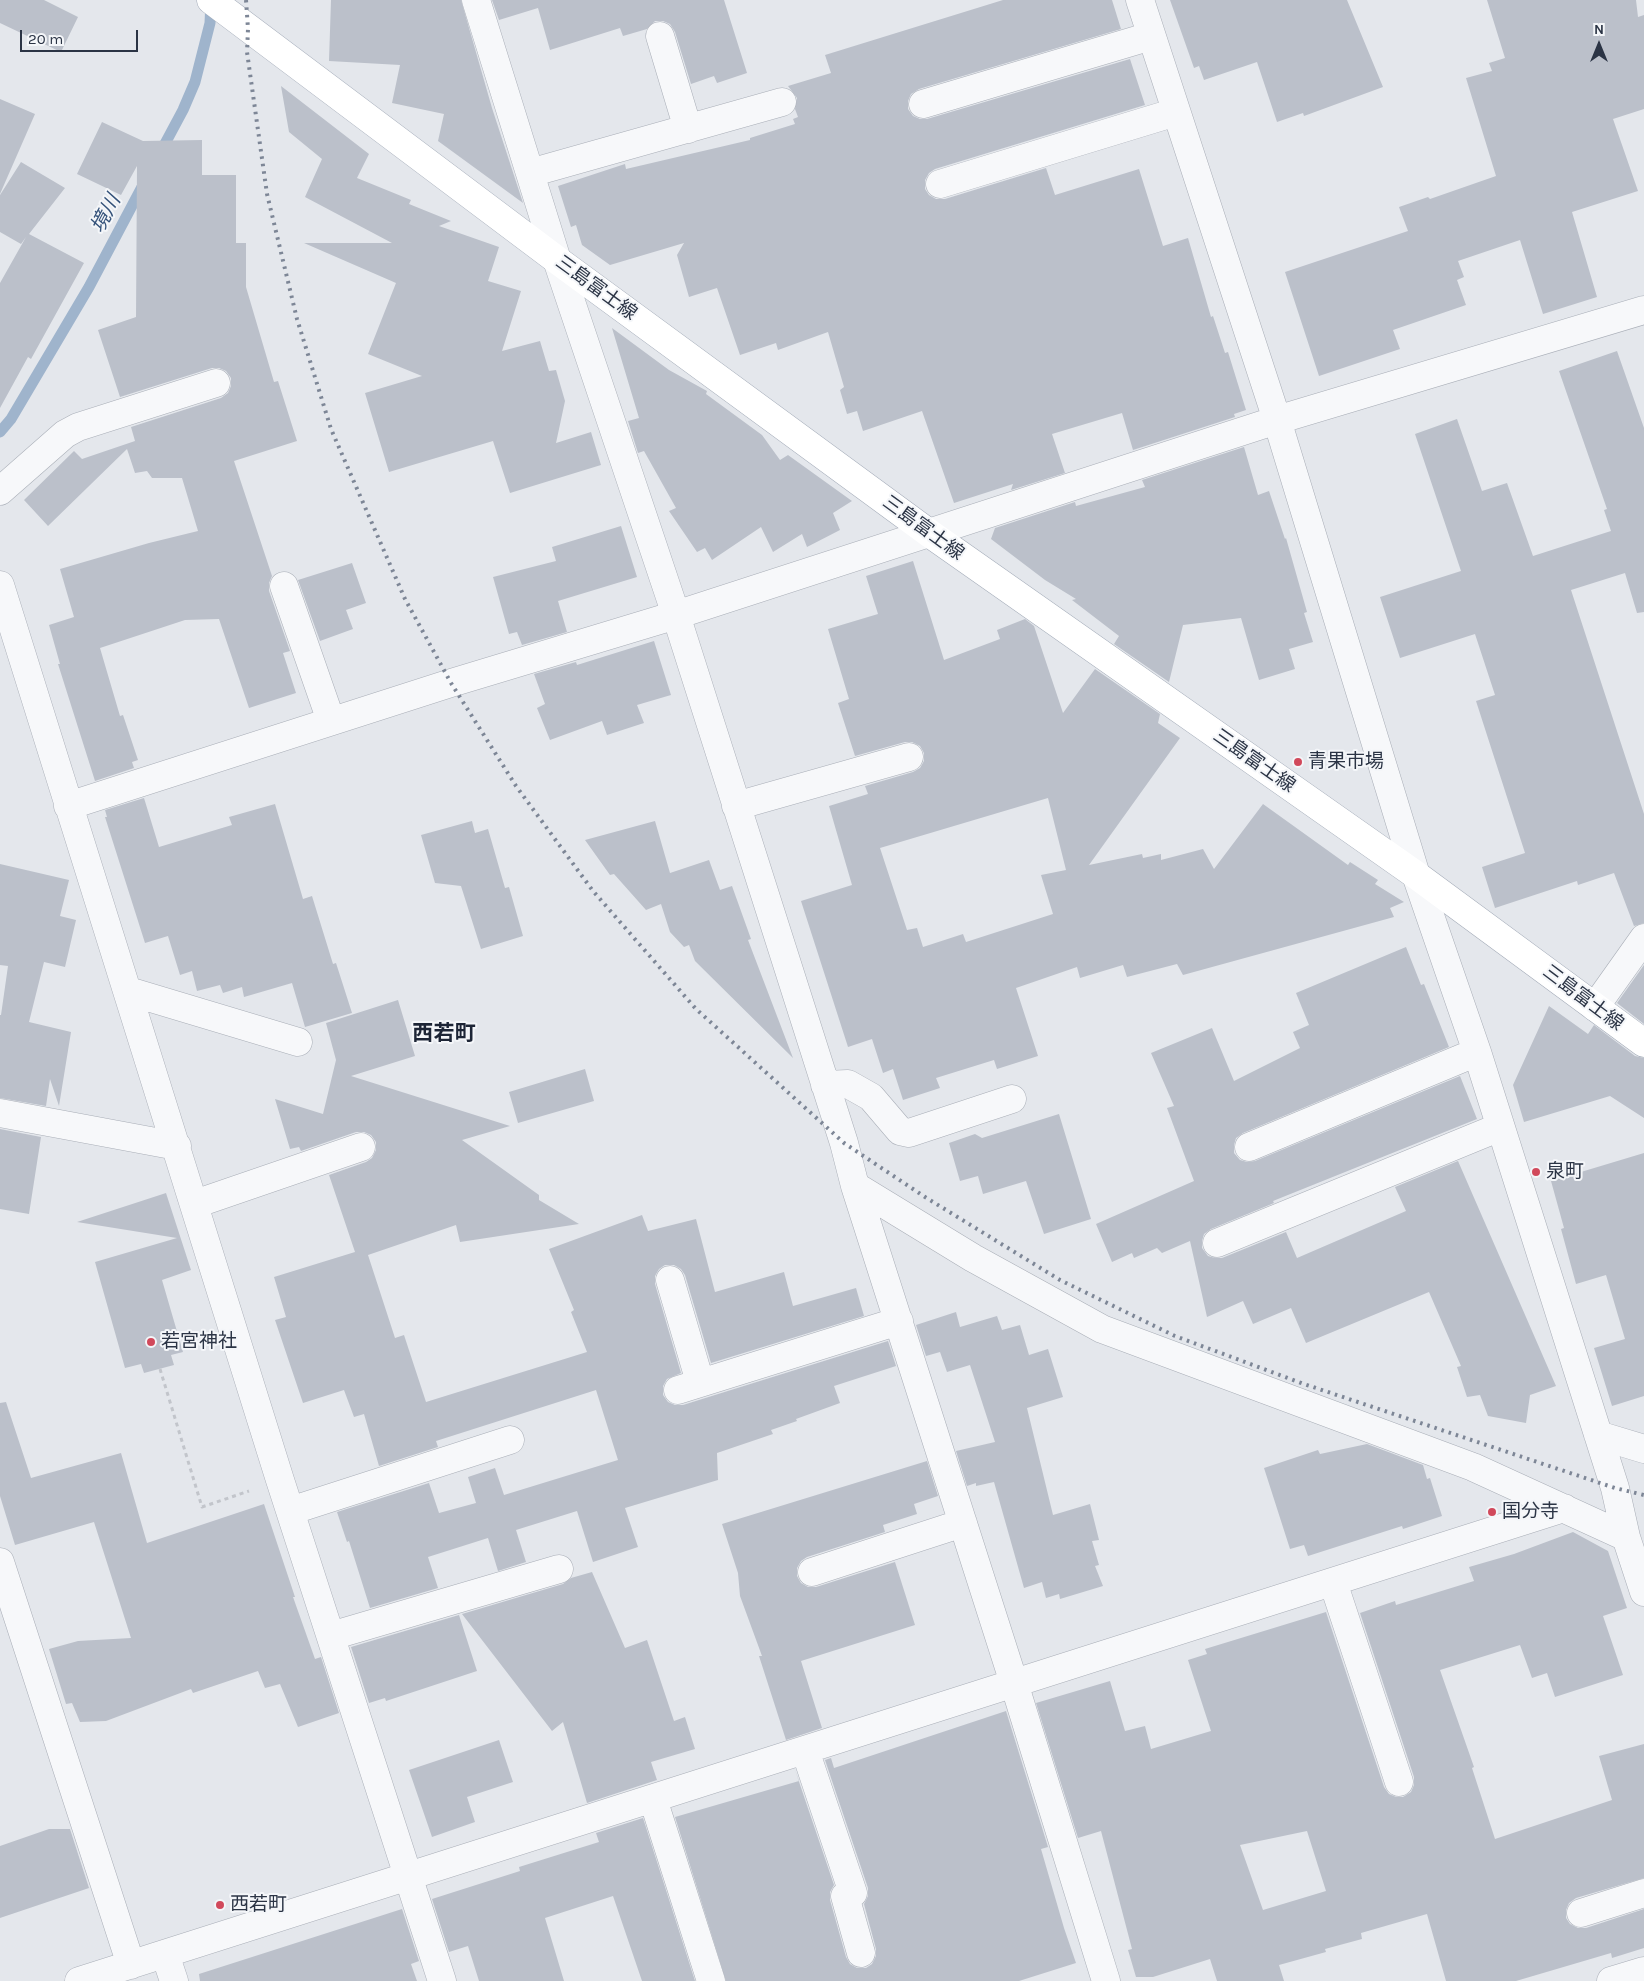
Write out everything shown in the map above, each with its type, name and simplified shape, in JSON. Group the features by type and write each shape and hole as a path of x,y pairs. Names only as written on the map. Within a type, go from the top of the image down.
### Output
{"main road":[{"name":"三島富士線","path":"218,5 557,260 930,533 1416,875 1644,1043"}],"street":[{"path":"476,0 557,260 676,615 825,1085 855,1186 1014,1683 1106,1981"},
{"path":"1140,0 1277,420 1416,875 1477,1052 1598,1435 1626,1537 1644,1592"},
{"path":"660,36 688,129"},
{"path":"922,104 1151,36"},
{"path":"530,173 782,102"},
{"path":"940,184 1176,112"},
{"path":"68,806 331,721 676,615 1277,420 1644,310"},
{"path":"0,491 65,434 78,426 216,383"},
{"path":"0,585 280,1480 442,1981"},
{"path":"284,586 331,721"},
{"path":"736,806 909,757"},
{"path":"1595,1007 1644,938"},
{"path":"128,991 298,1042"},
{"path":"1249,1147 1477,1052"},
{"path":"825,1085 848,1084 871,1097 900,1131 909,1133 1012,1099"},
{"path":"0,1113 177,1146"},
{"path":"1216,1243 1500,1127"},
{"path":"195,1204 361,1147"},
{"path":"855,1186 973,1258 1102,1329 1473,1467 1626,1537"},
{"path":"670,1280 689,1386 898,1321"},
{"path":"1598,1435 1644,1449"},
{"path":"290,1511 510,1440"},
{"path":"78,1981 1564,1508"},
{"path":"812,1572 963,1523"},
{"path":"0,1562 131,1965"},
{"path":"331,1636 559,1569"},
{"path":"1333,1582 1399,1782"},
{"path":"805,1750 853,1894 845,1896 861,1953"},
{"path":"653,1799 711,1981"},
{"path":"1582,1913 1644,1893"},
{"path":"165,1954 174,1981"},
{"path":"1611,1981 1644,1971"}],"path":[{"path":"160,1369 202,1507 280,1480"}],"building":[{"path":"0,0 44,0 78,17 61,52 0,23"},
{"path":"331,0 461,0 492,108 523,203 438,141 444,114 392,103 400,65 329,61"},
{"path":"492,0 724,0 747,73 717,83 714,76 691,84 675,32 670,24 663,21 655,21 647,29 623,36 620,28 550,50 538,8 499,20"},
{"path":"1003,0 1112,0 1121,29 919,89 911,94 908,101 908,109 913,116 927,119 1130,59 1145,105 935,169 929,173 925,180 925,189 929,195 936,199 945,199 1046,168 1055,195 1139,169 1163,246 1188,238 1211,317 1213,316 1225,353 1228,352 1246,410 1234,414 1235,417 1133,450 1122,413 1052,434 1065,473 1011,490 1013,484 954,503 922,411 863,431 857,411 847,414 840,390 844,387 828,332 778,350 776,343 740,355 717,288 689,297 677,255 684,243 610,265 582,245 576,225 571,227 558,186 625,164 626,169 750,140 750,138 795,124 793,119 798,117 795,109 797,98 788,86 831,73 825,55"},
{"path":"1170,0 1347,0 1383,87 1304,116 1303,113 1277,122 1257,62 1204,80 1199,66 1194,68"},
{"path":"1487,0 1636,0 1638,17 1644,15 1644,109 1613,119 1638,191 1572,212 1597,297 1543,314 1520,240 1458,261 1464,277 1457,280 1466,305 1393,330 1400,349 1319,376 1285,272 1408,231 1399,207 1428,197 1430,199 1496,176 1466,78 1492,71 1489,63 1505,58"},
{"path":"281,86 369,154 357,178 411,200 409,204 451,221 439,226 499,247 488,281 521,291 502,351 540,341 549,371 556,370 565,401 556,443 591,432 601,465 510,493 493,441 389,472 365,393 422,376 368,354 396,283 304,243 392,243 305,197 322,159 289,132"},
{"path":"0,99 35,114 0,194"},
{"path":"102,122 143,141 202,140 202,175 236,175 236,243 246,243 246,287 274,382 278,381 297,441 234,461 272,576 269,583 269,591 290,651 283,653 296,693 249,708 219,619 185,620 100,648 120,716 123,715 138,760 132,762 134,768 95,781 58,664 60,664 49,625 74,617 60,569 198,531 182,478 152,478 147,471 135,473 127,449 48,526 24,500 74,451 82,459 135,441 131,427 221,398 228,393 231,386 231,378 226,371 212,368 120,397 98,330 136,317 137,166 121,195 77,174"},
{"path":"21,162 65,188 29,234 84,263 31,359 28,357 0,408 0,283 26,237 21,244 0,232 0,195"},
{"path":"612,328 669,370 707,391 706,394 762,435 780,460 788,455 852,501 833,513 840,530 807,547 802,534 773,552 761,527 712,560 705,548 697,552 669,511 676,508 644,451 638,453 628,421 639,418"},
{"path":"1617,351 1644,428 1644,612 1637,613 1625,573 1571,590 1644,814 1644,923 1634,926 1614,873 1578,885 1577,881 1495,908 1482,867 1525,853 1476,701 1495,695 1475,634 1400,658 1380,597 1461,571 1415,434 1457,419 1482,491 1507,483 1533,556 1611,531 1604,510 1607,509 1559,371"},
{"path":"1244,447 1258,495 1269,491 1286,538 1307,612 1304,613 1313,642 1289,649 1295,669 1259,680 1241,618 1183,625 1169,682 1114,644 1119,636 1072,600 1076,599 1045,580 991,539 995,528 1075,502 1076,506 1145,487 1142,480"},
{"path":"621,526 637,577 558,601 567,632 522,645 517,632 509,634 493,577 556,561 552,547"},
{"path":"913,561 944,660 1000,639 997,630 1025,619 1034,626 1063,713 1095,669 1160,714 1158,723 1180,738 1089,865 1142,854 1143,858 1161,854 1161,860 1203,849 1214,869 1263,804 1348,865 1350,862 1378,880 1375,884 1404,902 1390,908 1394,917 1183,975 1177,964 1127,977 1123,965 1080,978 1077,967 1016,988 1038,1056 997,1069 994,1060 936,1078 940,1088 903,1100 893,1069 883,1073 872,1039 848,1047 801,901 852,885 829,806 868,794 865,786 913,772 920,768 924,761 924,753 920,746 912,742 905,742 855,756 838,703 849,699 828,629 878,614 866,576","holes":["1048,798 1066,870 1041,875 1053,914 966,942 963,934 923,947 917,928 907,930 880,848"]},
{"path":"352,563 366,603 346,610 353,629 320,641 298,580"},
{"path":"654,641 671,695 637,705 644,723 607,735 602,721 550,740 537,708 545,704 534,674 576,662 577,665"},
{"path":"144,798 159,847 232,825 229,817 275,804 303,899 312,896 333,964 336,963 352,1013 305,1027 292,983 244,997 242,987 223,993 220,985 197,991 192,971 180,975 168,936 145,943 105,817 107,817 105,810"},
{"path":"472,821 475,833 488,829 505,888 509,887 523,936 481,949 461,886 435,883 421,835"},
{"path":"655,821 670,873 709,860 720,890 732,886 751,939 748,940 793,1058 695,961 689,945 684,947 670,932 661,904 646,910 614,874 610,875 585,840"},
{"path":"0,864 69,880 60,916 76,920 65,967 44,962 29,1022 71,1032 59,1106 50,1079 46,1106 0,1098 0,1015 8,966 0,965"},
{"path":"1406,947 1421,985 1424,984 1449,1047 1243,1133 1236,1138 1234,1153 1240,1160 1247,1162 1255,1161 1460,1076 1477,1119 1273,1201 1274,1203 1211,1229 1204,1234 1202,1248 1208,1256 1222,1258 1286,1232 1297,1258 1406,1211 1395,1187 1458,1161 1556,1386 1530,1395 1526,1423 1488,1416 1480,1395 1467,1397 1457,1367 1461,1366 1429,1292 1306,1343 1291,1308 1253,1324 1243,1301 1207,1317 1190,1241 1162,1253 1157,1248 1134,1258 1132,1253 1112,1262 1096,1224 1194,1181 1167,1108 1174,1106 1151,1053 1212,1028 1234,1081 1300,1048 1293,1032 1309,1025 1296,993"},
{"path":"1644,965 1644,1024 1617,1003"},
{"path":"398,1000 415,1056 351,1076 510,1126 462,1140 539,1195 539,1200 579,1224 460,1242 456,1225 368,1255 395,1338 404,1335 426,1402 587,1352 571,1312 574,1310 549,1249 642,1215 648,1231 696,1219 715,1292 784,1272 793,1306 856,1288 864,1316 711,1363 685,1275 681,1269 674,1265 665,1265 659,1269 655,1276 655,1284 681,1373 667,1379 663,1386 663,1395 668,1402 675,1405 683,1405 888,1341 896,1366 834,1386 840,1403 771,1430 773,1434 717,1453 718,1480 625,1508 638,1547 593,1562 577,1511 516,1530 526,1562 498,1571 488,1538 428,1557 438,1588 370,1608 349,1541 347,1542 337,1512 429,1483 439,1513 476,1503 468,1477 495,1468 504,1495 618,1460 596,1390 436,1441 438,1447 379,1466 364,1414 354,1417 344,1390 303,1403 275,1320 286,1317 274,1277 355,1252 329,1175 366,1162 372,1158 376,1150 376,1142 371,1135 364,1132 356,1132 301,1151 299,1147 290,1149 275,1099 323,1114 336,1060 326,1023"},
{"path":"1549,1006 1588,1034 1594,1025 1635,1056 1644,1058 1644,1118 1610,1096 1524,1122 1513,1085"},
{"path":"585,1069 594,1101 518,1123 509,1092"},
{"path":"1059,1114 1091,1219 1044,1234 1026,1181 983,1194 978,1176 960,1181 949,1143 975,1134 982,1138"},
{"path":"0,1129 41,1137 29,1214 0,1209"},
{"path":"1644,1153 1644,1396 1612,1406 1594,1348 1625,1339 1606,1275 1576,1284 1561,1229 1564,1228 1551,1181"},
{"path":"166,1193 191,1270 162,1280 183,1352 171,1355 174,1365 144,1373 141,1364 125,1368 95,1262 177,1238 77,1222"},
{"path":"956,1312 960,1327 997,1316 1002,1330 1020,1325 1029,1355 1048,1349 1063,1397 1027,1408 1053,1515 1090,1504 1099,1540 1092,1541 1099,1565 1095,1566 1103,1586 1060,1599 1059,1594 1046,1598 1042,1582 1024,1588 994,1482 976,1486 976,1483 967,1486 956,1451 995,1442 970,1365 947,1372 940,1352 926,1356 916,1325"},
{"path":"6,1402 31,1478 121,1453 147,1543 264,1504 295,1597 293,1597 315,1659 321,1657 339,1713 298,1727 280,1684 265,1688 258,1671 193,1693 191,1689 106,1721 80,1722 72,1703 66,1704 49,1649 78,1641 131,1638 94,1522 15,1545 0,1496 0,1403"},
{"path":"1367,1444 1423,1465 1427,1479 1430,1478 1442,1516 1403,1529 1402,1526 1308,1556 1304,1545 1290,1549 1264,1468 1318,1450 1320,1454"},
{"path":"927,1461 938,1496 914,1504 917,1514 883,1525 885,1532 807,1557 801,1561 797,1568 797,1576 801,1583 808,1587 816,1587 895,1562 915,1625 801,1661 822,1728 786,1740 759,1656 762,1656 740,1596 738,1573 722,1524"},
{"path":"1573,1532 1608,1551 1627,1608 1603,1616 1623,1675 1555,1697 1547,1673 1532,1678 1520,1645 1440,1670 1474,1767 1472,1768 1495,1839 1612,1800 1599,1756 1644,1744 1644,1878 1576,1898 1569,1903 1566,1910 1566,1918 1570,1924 1578,1928 1586,1928 1644,1909 1644,1948 1612,1958 1611,1953 1516,1981 1446,1981 1427,1914 1361,1933 1362,1939 1325,1949 1326,1952 1279,1965 1284,1981 1217,1981 1210,1959 1153,1977 1136,1977 1128,1950 1132,1949 1101,1831 1078,1838 1036,1703 1110,1681 1125,1731 1145,1726 1151,1749 1211,1731 1188,1660 1207,1654 1205,1649 1326,1612 1384,1787 1389,1794 1403,1797 1411,1792 1414,1785 1414,1777 1360,1613 1395,1601 1396,1605 1474,1581 1469,1567 1514,1554","holes":["1307,1831 1326,1891 1263,1910 1240,1845"]},
{"path":"592,1572 625,1648 647,1640 674,1721 685,1717 695,1749 651,1762 657,1780 587,1803 563,1722 552,1731 462,1614 563,1584 571,1578"},
{"path":"459,1615 477,1671 386,1701 385,1698 369,1703 351,1647"},
{"path":"1006,1711 1048,1847 1041,1849 1076,1963 1019,1981 726,1981 675,1817 799,1781 834,1885 830,1892 830,1900 846,1957 850,1964 857,1968 866,1968 872,1964 876,1956 876,1949 864,1904 868,1896 868,1888 825,1760 831,1758 834,1768"},
{"path":"499,1740 513,1782 467,1797 475,1822 432,1837 409,1770"},
{"path":"643,1818 695,1981 642,1981 613,1896 545,1918 564,1981 479,1981 468,1946 449,1952 432,1899 520,1871 519,1867 599,1842 596,1833"},
{"path":"49,1829 70,1829 89,1888 0,1918 0,1846"},
{"path":"402,1909 419,1961 411,1964 417,1981 200,1981 199,1974"}],"waterway":[{"name":"境川","path":"160,153 183,110 195,82 210,23 211,2"},
{"name":"境川","path":"0,432 11,419 89,287 143,185"}],"railway":[{"path":"246,0 247,52 267,194 297,319 331,429 405,599 451,683 516,786 593,891 696,1009 844,1143 925,1197 1060,1280 1175,1336 1304,1384 1615,1488 1644,1495"}],"place":[{"name":"青果市場","path":"1298,762"},
{"name":"泉町","path":"1536,1172"},
{"name":"若宮神社","path":"151,1342"},
{"name":"国分寺","path":"1492,1512"},
{"name":"西若町","path":"220,1905"}],"district":[{"name":"西若町","path":"444,1034"}]}
